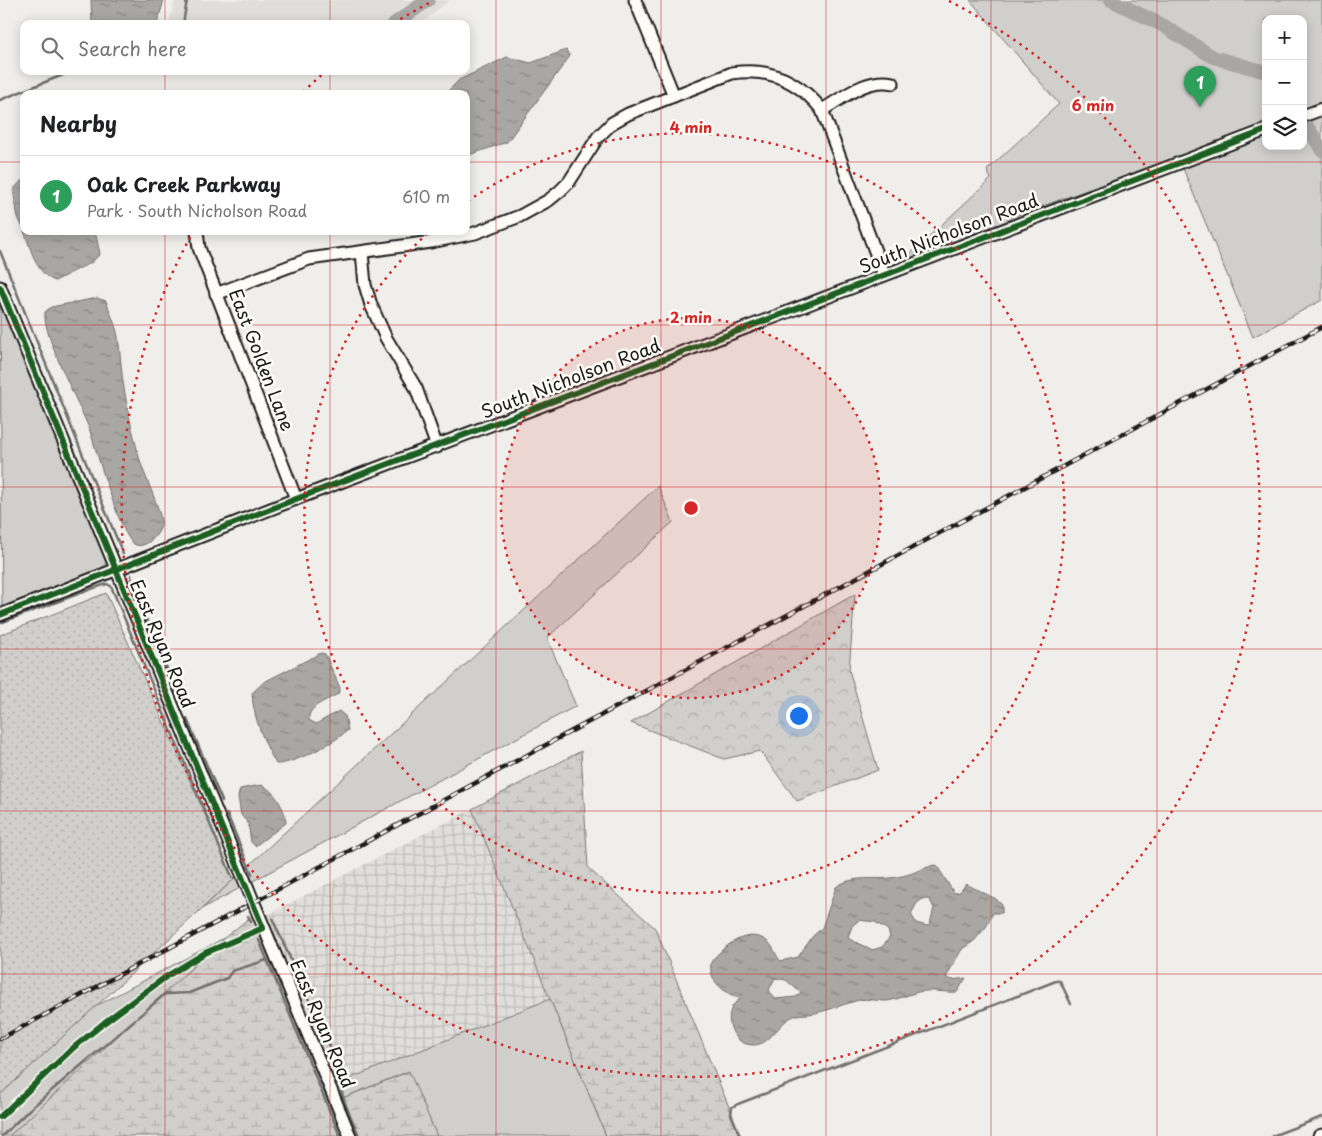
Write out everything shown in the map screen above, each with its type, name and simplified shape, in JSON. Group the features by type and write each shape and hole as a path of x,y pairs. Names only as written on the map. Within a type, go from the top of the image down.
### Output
{"street":[{"path":"635,0 674,96"},
{"path":"470,234 528,212 549,200 569,182 598,137 612,123 628,114 732,73 750,70 780,76 795,84 822,110 884,275"},
{"path":"822,110 865,86 884,81 893,83"},
{"name":"South Nicholson Road","path":"0,615 296,499 437,447 1262,132"},
{"name":"East Golden Lane","path":"197,235 199,248 216,294 296,499"},
{"path":"216,294 309,259 431,242 465,235"},
{"path":"362,252 365,285 371,305 386,338 416,388 437,447"},
{"name":"East Ryan Road","path":"0,287 115,570 350,1136"}],"shaded area":[{"path":"175,0 450,0 425,20 170,20"},
{"path":"472,809 550,999 333,1085 265,916"}],"green space":[{"path":"970,0 1322,0 1322,104 1307,110 1307,15 1262,15 1262,126 1007,219 1011,228 897,266 991,179 987,170 1059,104"},
{"path":"1322,115 1322,300 1253,337 1182,166 1262,137 1262,150 1307,150 1307,121"},
{"path":"0,297 106,562 101,570 2,611"},
{"path":"658,486 673,522 547,638 576,706 203,908"},
{"path":"106,593 234,879 0,1095 0,635"},
{"path":"855,594 849,670 878,770 797,801 760,751 724,759 631,723"},
{"path":"581,751 588,868 655,928 741,1136 606,1136 472,809"},
{"path":"253,915 345,1136 9,1136 224,938"},
{"path":"224,938 9,1136 0,1136 0,1095 96,1006"},
{"path":"550,999 606,1136 437,1136 409,1071 340,1099 333,1085"},
{"path":"410,1071 437,1136 355,1136 340,1099"}],"water":[{"path":"91,0 164,0 158,20 92,20"},
{"path":"566,50 570,56 507,142 470,155 470,90 449,90 459,80 507,57 531,63"},
{"path":"20,182 20,221 18,217 13,190"},
{"path":"25,235 96,235 100,254 92,262 55,281 43,273 32,253"},
{"path":"97,298 106,301 116,328 131,426 141,465 161,521 156,535 143,545 134,544 127,536 105,480 90,431 55,353 46,323 45,312 51,307"},
{"path":"321,653 325,654 340,688 338,694 324,701 311,711 309,720 316,724 339,711 345,716 348,730 334,741 314,752 292,761 276,764 260,730 254,711 252,693 264,682"},
{"path":"261,785 275,795 284,812 286,823 255,846 251,842 248,823 241,815 238,797 240,789"},
{"path":"934,865 937,866 954,893 960,892 966,884 996,899 1002,905 1002,913 993,913 986,927 974,941 962,949 946,977 952,980 966,978 957,992 923,991 898,999 883,1001 859,1000 821,1012 795,1016 782,1024 765,1042 759,1044 744,1043 738,1039 733,1033 729,1017 735,1003 741,999 723,990 712,975 711,962 722,950 737,940 753,936 768,942 781,961 798,957 813,936 822,928 836,887 858,879 902,876","holes":["924,898 930,900 934,908 930,924 927,926 916,923 911,914 917,903","859,920 875,922 888,930 890,937 882,947 872,950 848,937 852,926","775,978 786,980 801,993 796,997 775,999 769,990"]}],"waterway":[{"path":"184,20 187,0"},
{"path":"400,20 428,0"},
{"path":"1111,0 1162,25 1213,57 1262,71"},
{"path":"25,90 63,75"},
{"path":"0,100 20,92"},
{"path":"1307,126 1322,150"},
{"path":"0,251 123,554"},
{"path":"131,575 132,585 178,695"},
{"path":"0,623 94,588 107,584 111,586 232,877"},
{"path":"187,719 222,801"},
{"path":"227,814 252,874"},
{"path":"248,916 251,922"},
{"path":"272,918 333,1053"},
{"path":"259,940 340,1136"},
{"path":"2,1136 30,1109 165,994 189,993 227,978 232,971 267,960"},
{"path":"740,1136 731,1114 732,1107 738,1104 1056,981 1060,981 1071,1004"},
{"path":"341,1071 340,1080 343,1096 359,1136"},
{"path":"1272,1136 1322,1117"}],"railway":[{"path":"0,1039 1322,327"}],"cycle path":[{"path":"0,615 296,499 1262,132"},
{"path":"0,287 263,928 205,953 167,976 72,1049 0,1117"}],"place":[{"name":"Oak Creek Parkway","path":"1200,107"}]}
